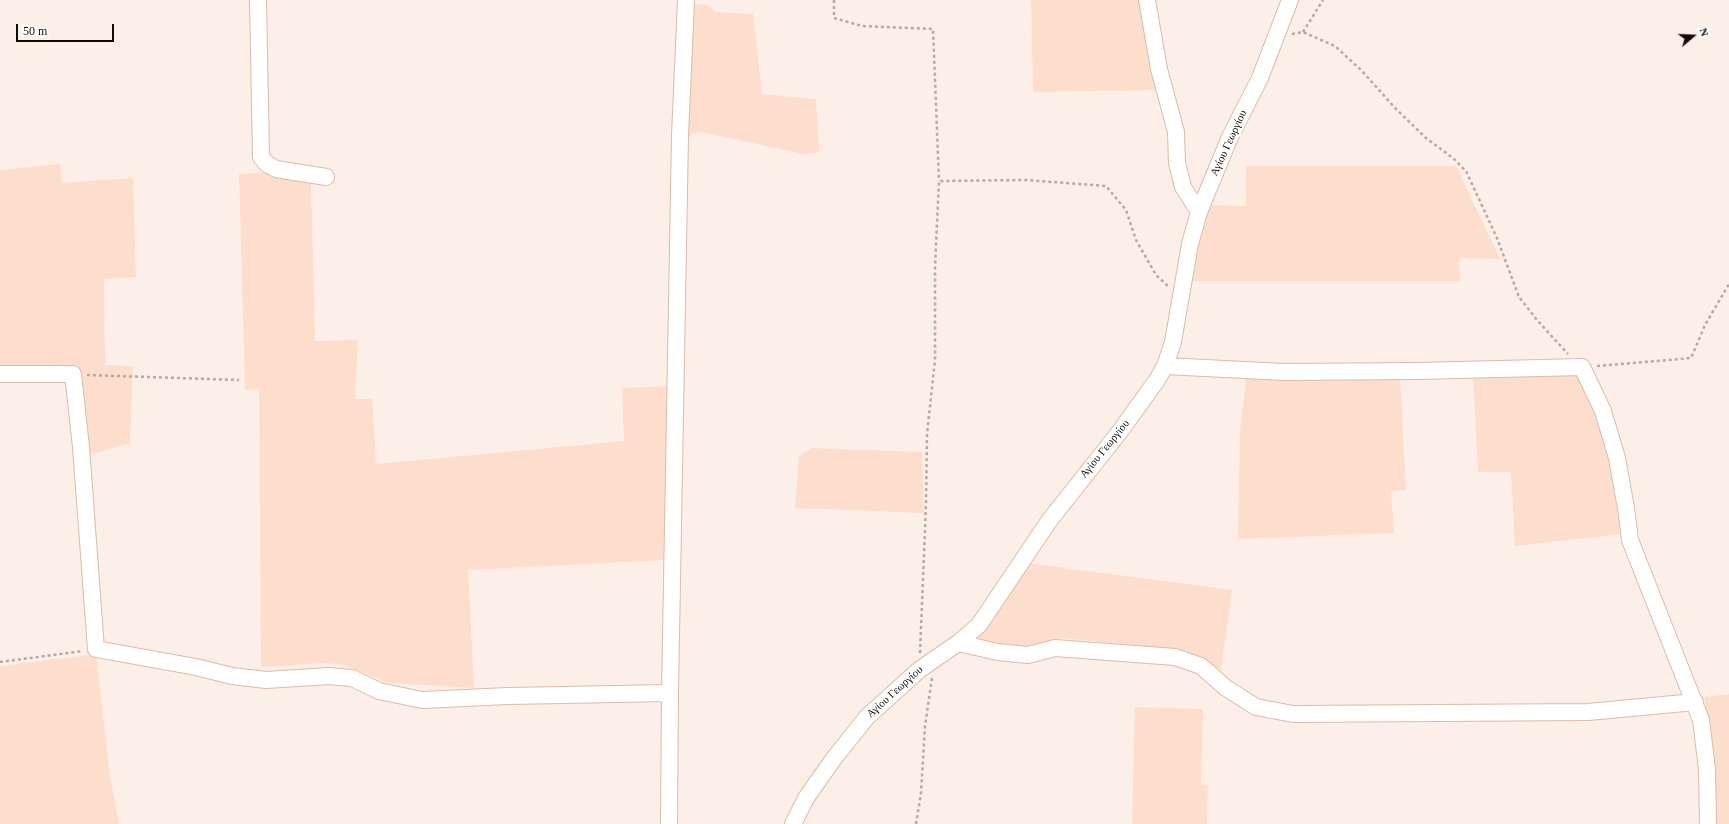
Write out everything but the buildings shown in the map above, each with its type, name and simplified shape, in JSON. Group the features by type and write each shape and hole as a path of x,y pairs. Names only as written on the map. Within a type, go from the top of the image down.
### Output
{"street":[{"path":"258,0 261,157 267,164 276,169 326,177"},
{"path":"670,824 670,693 680,143 686,0"},
{"path":"1147,0 1159,69 1176,132 1177,163 1183,187 1199,212"},
{"name":"Αγίου Γεωργίου","path":"793,824 810,792 867,717 919,670 958,643 979,625 1049,521 1131,418 1165,366 1173,342 1190,244 1199,212 1230,137 1260,78 1290,0"},
{"path":"1165,366 1284,372 1416,371 1582,367 1602,411 1617,458 1630,540 1701,720 1706,762 1708,824"},
{"path":"0,374 73,374 81,447 96,648 196,667 232,676 266,680 329,676 352,678 379,692 422,700 508,696 670,693"},
{"path":"958,643 998,652 1028,655 1055,648 1069,648 1175,657 1201,666 1226,688 1256,707 1293,714 1588,712 1695,702"}],"path":[{"path":"834,0 834,18 862,26 933,29 939,181 935,266 935,360 927,434 926,505 919,670"},
{"path":"1304,32 1323,0"},
{"path":"1276,36 1304,32 1335,46 1362,71 1396,109 1426,138 1453,158 1466,171 1494,232 1519,297 1559,346 1582,367 1692,358 1705,324 1729,284"},
{"path":"939,181 1026,180 1106,186 1126,210 1136,240 1156,275 1181,297"},
{"path":"73,374 239,380"},
{"path":"0,662 96,648"},
{"path":"916,824 921,793 925,726 934,659"}],"shaded area":[{"path":"1031,0 1146,0 1161,90 1033,92"},
{"path":"690,4 707,5 716,12 753,14 762,94 816,99 819,152 803,154 702,132 692,134 685,140"},
{"path":"60,164 62,183 133,178 136,277 104,279 105,365 133,366 130,443 85,456 79,365 0,367 0,170"},
{"path":"1246,166 1456,166 1500,259 1459,258 1460,281 1187,281 1207,205 1246,206"},
{"path":"274,172 311,181 315,341 358,340 355,399 372,399 376,464 624,441 622,388 669,386 664,560 468,570 474,688 388,683 344,665 326,663 261,667 259,389 245,390 239,174"},
{"path":"1580,370 1612,457 1622,534 1515,546 1511,472 1478,472 1473,373"},
{"path":"1247,374 1400,375 1406,490 1391,491 1394,533 1238,539 1240,430"},
{"path":"811,448 922,452 924,513 795,508 799,456"},
{"path":"1027,563 1232,590 1221,670 1187,651 1065,638 1026,647 975,640 1006,599"},
{"path":"96,654 110,776 119,824 0,824 0,666"},
{"path":"1729,694 1729,824 1714,824 1712,745 1704,697"},
{"path":"1135,707 1203,709 1201,784 1208,785 1207,824 1132,824"}]}
